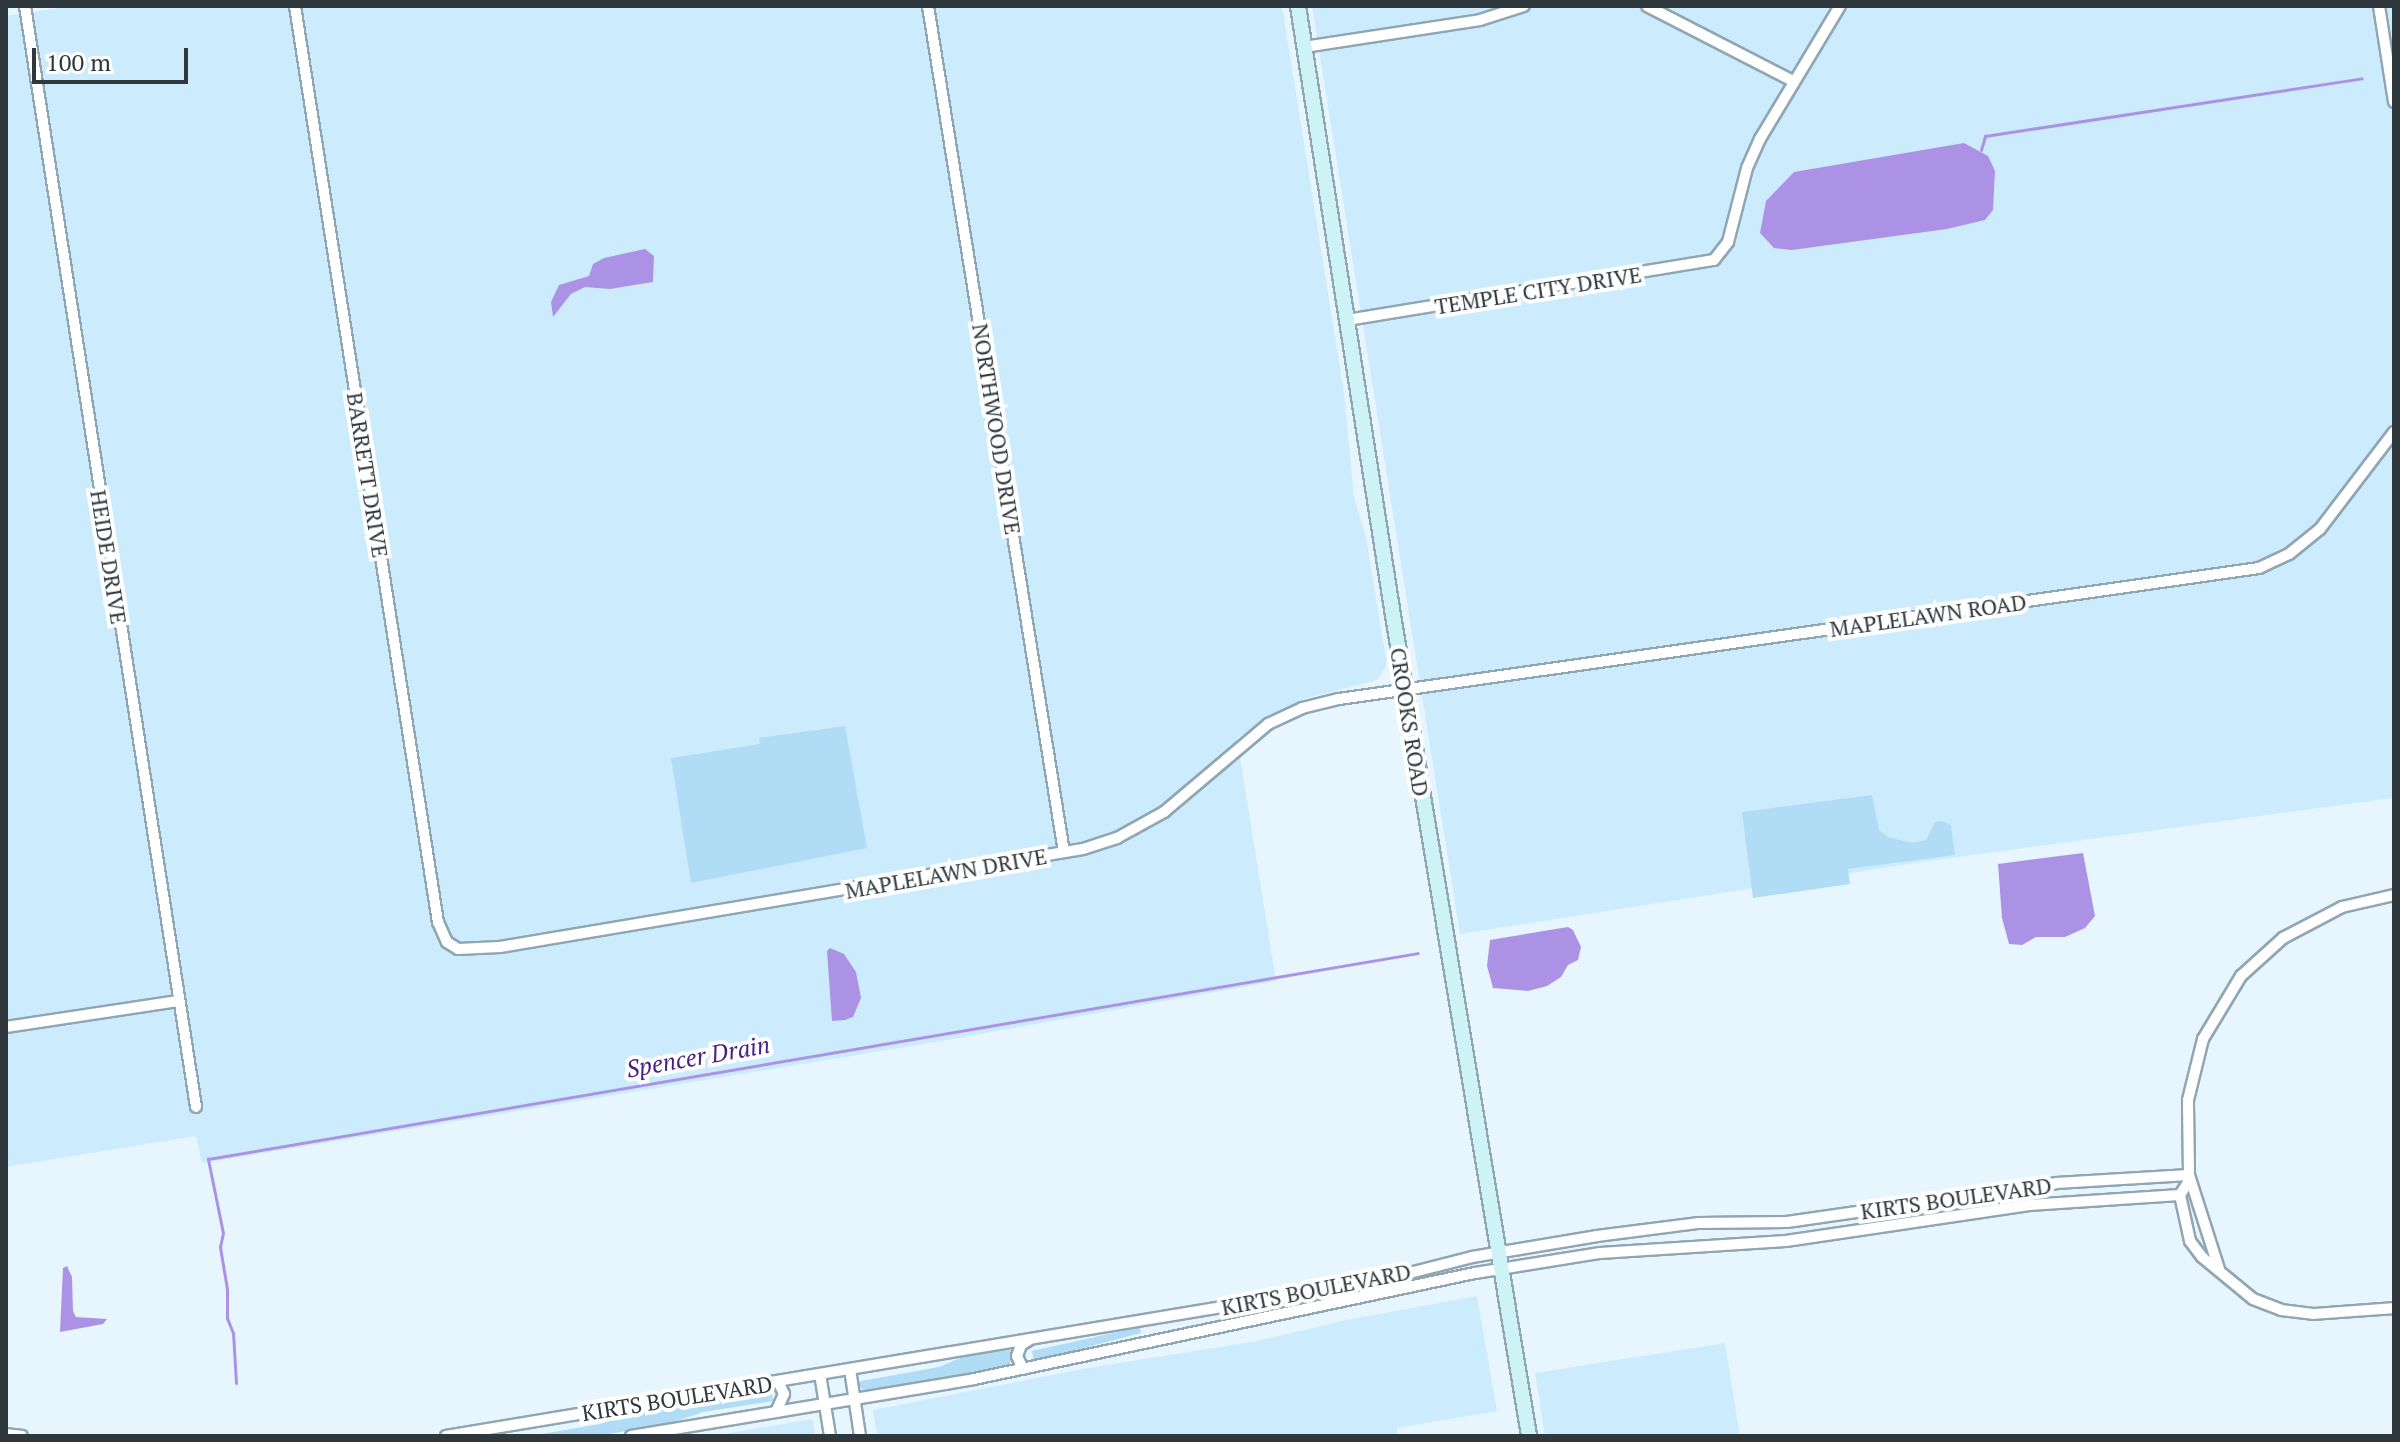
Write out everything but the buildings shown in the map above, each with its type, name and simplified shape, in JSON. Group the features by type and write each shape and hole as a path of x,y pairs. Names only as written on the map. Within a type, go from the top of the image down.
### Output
{"main road":[{"name":"CROOKS ROAD","path":"1298,6 1405,689 1529,1436"}],"street":[{"name":"HEIDE DRIVE","path":"25,6 196,1107"},
{"name":"BARRETT DRIVE","path":"295,6 438,922 447,942"},
{"name":"NORTHWOOD DRIVE","path":"928,6 1064,852"},
{"path":"1304,47 1469,22 1524,6"},
{"path":"1647,6 1793,81 1840,6"},
{"path":"2379,6 2394,102"},
{"name":"TEMPLE CITY DRIVE","path":"1347,320 1706,262 1725,250 1747,168 1793,81"},
{"name":"MAPLELAWN ROAD","path":"1405,689 2259,568 2289,554 2320,529 2394,432"},
{"name":"MAPLELAWN DRIVE","path":"447,942 458,949 482,949 1064,852 1107,842 1147,823 1277,719 1321,703 1405,689"},
{"path":"2219,1269 2205,1234 2199,1199 2189,1178 2186,1134 2191,1082 2203,1039 2230,991 2256,961 2300,927 2342,907 2394,895"},
{"path":"6,1027 178,1001"},
{"path":"2189,1178 2180,1195 2190,1241 2202,1257 2253,1299 2281,1310 2313,1314 2394,1308"},
{"name":"KIRTS BOULEVARD","path":"446,1436 1378,1281 1497,1252 1699,1223 1787,1222 2056,1183 2189,1178"},
{"name":"KIRTS BOULEVARD","path":"631,1436 1023,1369 1500,1269 1633,1249 1786,1241 2029,1205 2180,1195"},
{"path":"1146,1344 1151,1334 1147,1320"},
{"path":"1023,1369 1017,1360 1018,1350 1031,1339"},
{"path":"850,1369 860,1436"},
{"path":"820,1374 830,1436"},
{"path":"776,1412 784,1394 778,1381"},
{"path":"515,1436 527,1423"},
{"path":"6,1434 22,1436"}],"shaded area":[{"path":"71,6 1282,6 1344,393 1354,498 1366,537 1386,667 1377,680 1303,699 1237,738 1276,981 924,1044 202,1163 196,1136 6,1167 6,16"},
{"path":"1312,6 2394,6 2394,798 1921,862 1460,934"},
{"path":"1964,143 1988,156 1995,171 1993,210 1985,220 1947,229 1792,250 1774,248 1760,233 1766,201 1794,172"},
{"path":"645,249 654,256 653,282 610,289 585,287 571,294 553,317 551,302 559,285 589,276 593,264 604,258"},
{"path":"845,726 867,848 691,883 671,758 760,744 759,738"},
{"path":"1872,795 1879,830 1888,837 1912,843 1926,840 1935,822 1942,821 1951,825 1955,855 1848,869 1850,884 1753,898 1742,812"},
{"path":"2083,853 2095,916 2085,928 2065,937 2036,937 2022,945 2009,944 2002,918 1998,864"},
{"path":"1568,927 1573,930 1581,947 1578,960 1568,965 1561,977 1547,986 1528,991 1493,988 1487,966 1490,940"},
{"path":"830,948 844,954 856,972 861,998 853,1017 845,1020 832,1021 827,951"},
{"path":"67,1266 72,1277 76,1317 107,1319 103,1324 60,1332 63,1268"},
{"path":"1477,1296 1497,1411 1397,1428 1397,1436 877,1436 873,1410 1088,1368 1257,1341 1346,1320"},
{"path":"1140,1327 1141,1333 1034,1361 1032,1351"},
{"path":"1725,1343 1740,1436 1545,1436 1535,1373"},
{"path":"1010,1350 1010,1367 870,1391 863,1390 856,1382 939,1367 965,1356"},
{"path":"771,1389 773,1401 703,1412 668,1424 597,1436 530,1436 600,1424 635,1411"},
{"path":"813,1419 815,1436 712,1436"}],"waterway":[{"path":"1981,150 1985,136 2362,78"},
{"name":"Spencer Drain","path":"236,1383 233,1333 227,1318 227,1289 220,1247 223,1233 208,1159 1418,953"}]}
